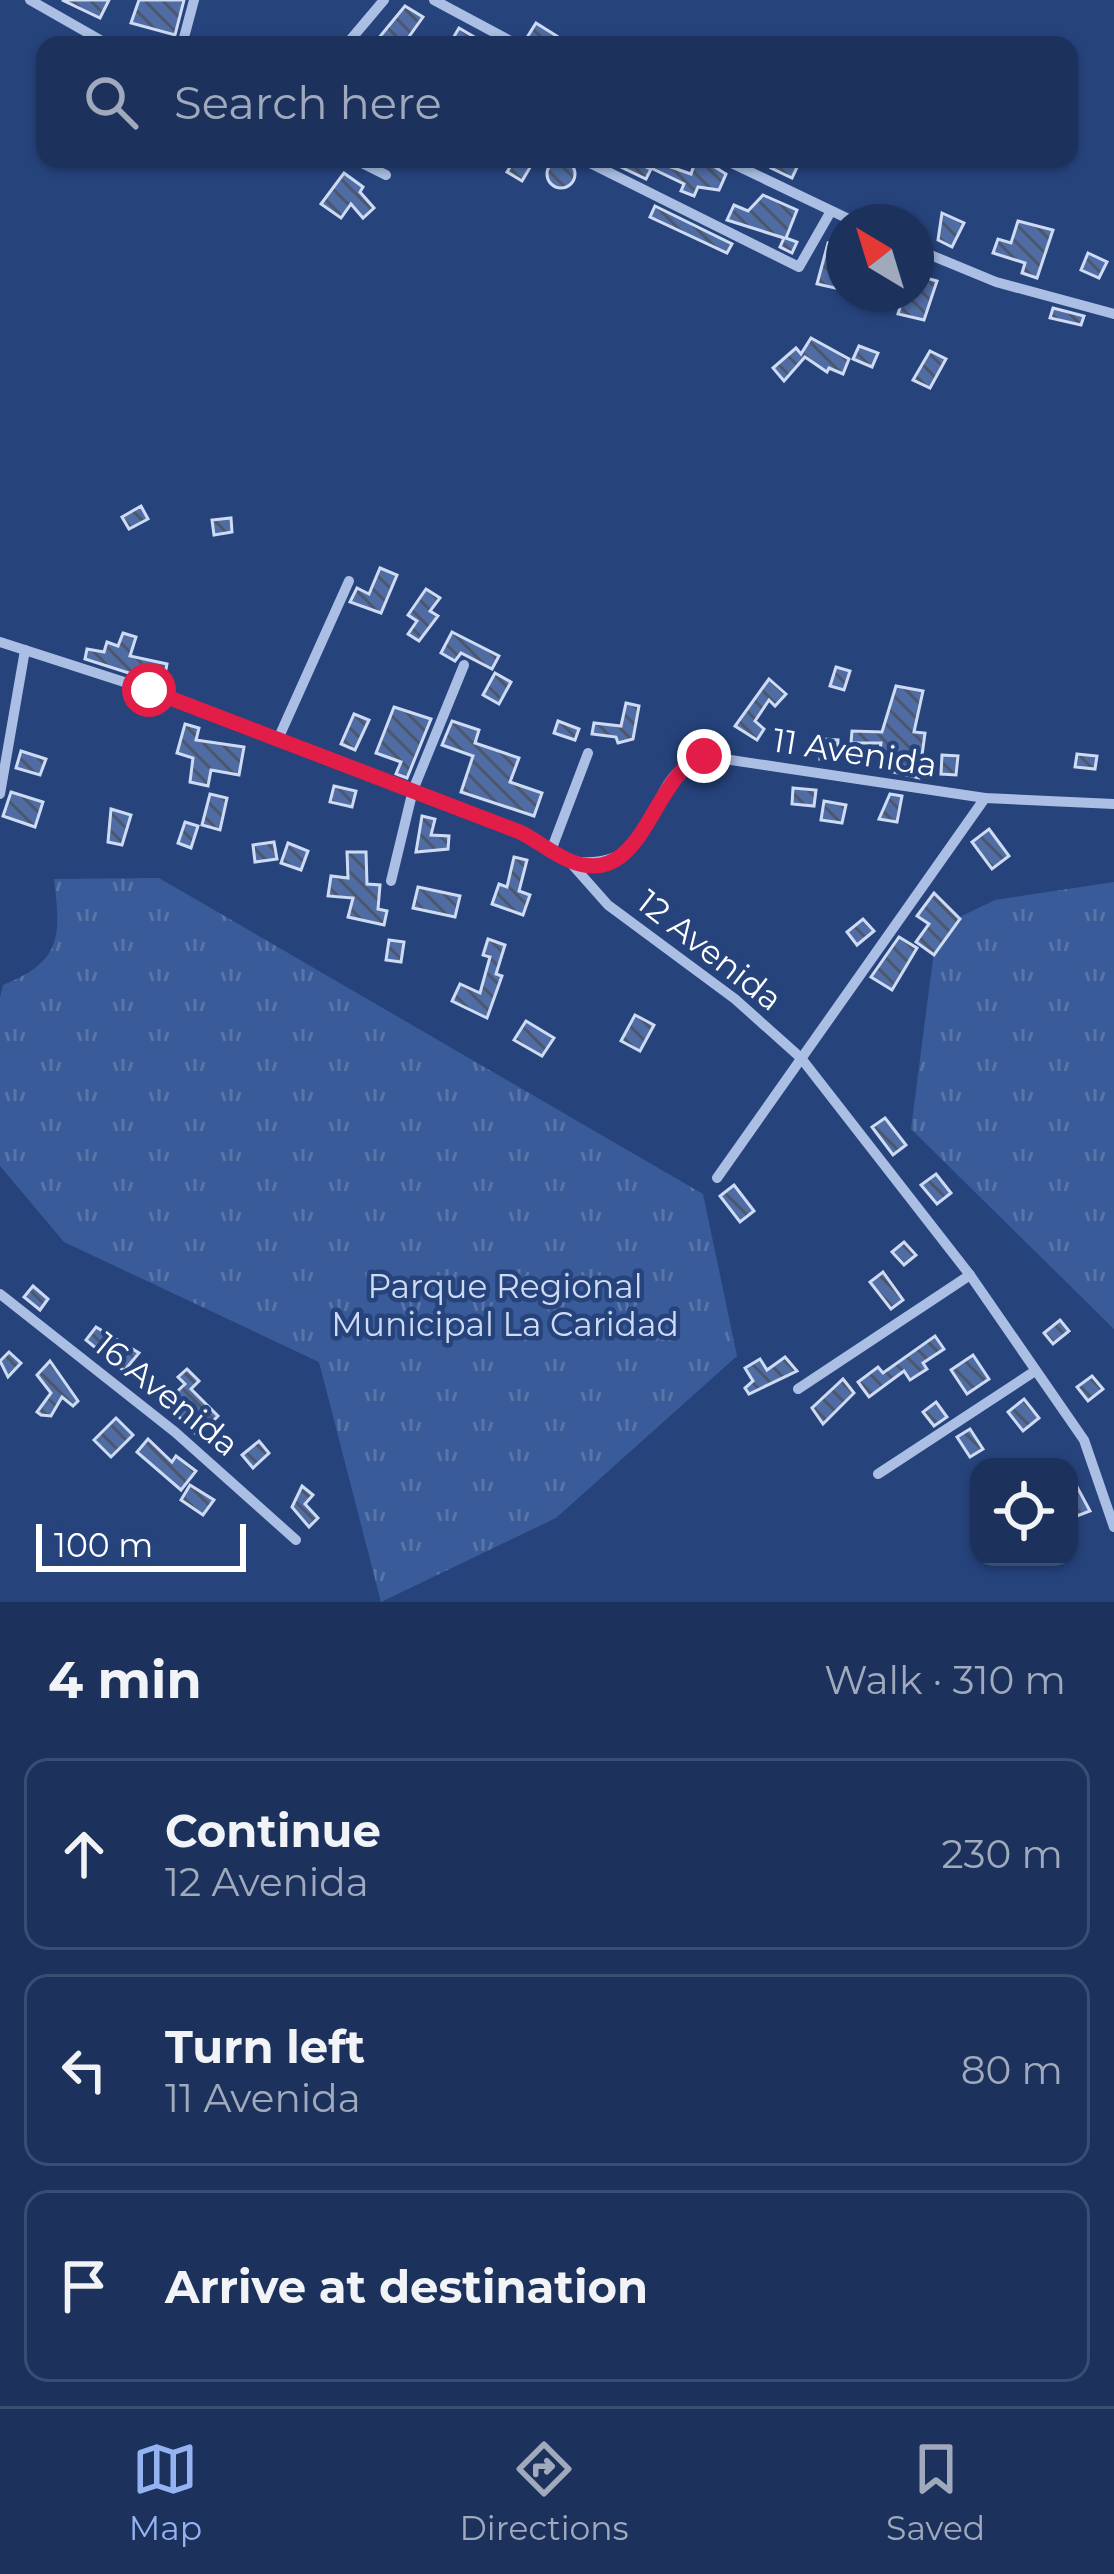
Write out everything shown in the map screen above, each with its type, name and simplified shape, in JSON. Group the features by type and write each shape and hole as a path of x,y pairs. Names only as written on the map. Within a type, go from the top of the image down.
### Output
{"street":[{"path":"30,0 93,36"},
{"path":"184,36 194,0"},
{"path":"354,36 384,0"},
{"path":"434,0 501,36"},
{"path":"372,168 386,175"},
{"path":"600,168 799,267 826,220"},
{"path":"742,168 826,209"},
{"path":"934,256 996,282 1114,314"},
{"path":"278,739 349,581"},
{"name":"12 Avenida","path":"0,641 278,739 553,848 608,904 735,1000 801,1058 970,1275 1035,1371 1095,1465 1114,1527"},
{"path":"0,794 25,650"},
{"path":"391,881 412,790 464,665"},
{"path":"553,848 588,753"},
{"name":"11 Avenida","path":"569,861 612,861 628,851 676,773 704,756 986,798 1114,804"},
{"path":"717,1178 986,798"},
{"path":"798,1389 970,1275"},
{"name":"16 Avenida","path":"0,1294 175,1432 296,1540"},
{"path":"878,1474 1035,1371"},
{"path":"1095,1465 1114,1468"}],"green space":[{"name":"Parque Regional Municipal La Caridad","path":"159,878 703,1194 737,1356 556,1518 381,1602 319,1362 64,1242 0,1166 0,998 3,985 37,966 53,945 54,879"},
{"path":"1114,882 1114,1329 911,1129 937,928 995,900"}],"building":[{"path":"62,0 109,0 100,18"},
{"path":"139,0 184,0 175,35 131,23"},
{"path":"405,6 423,17 409,36 380,36"},
{"path":"536,23 557,36 528,36"},
{"path":"509,168 530,168 522,181 507,172"},
{"path":"549,168 574,169 574,179 566,187 556,187 548,179"},
{"path":"623,168 651,169 646,179"},
{"path":"651,168 691,174 693,168 716,168 726,174 719,190 698,187 694,196 681,191 684,184"},
{"path":"771,168 797,168 792,178"},
{"path":"344,173 363,187 360,192 374,208 363,218 351,204 341,218 321,204"},
{"path":"763,195 797,210 786,238 797,242 792,253 780,247 784,238 727,220 734,205 748,211"},
{"path":"655,206 732,244 727,253 650,217"},
{"path":"942,213 964,223 952,247 938,240"},
{"path":"1018,221 1053,230 1037,278 1022,273 1025,263 993,253 998,239 1011,243"},
{"path":"826,250 826,286 817,284"},
{"path":"1088,253 1107,262 1099,278 1081,270"},
{"path":"1053,308 1084,316 1081,325 1050,318"},
{"path":"899,312 927,312 924,320"},
{"path":"811,338 849,359 843,374 829,368 827,372 805,357 784,381 773,368 796,348 801,354"},
{"path":"859,346 878,353 872,367 853,359"},
{"path":"930,351 946,359 930,388 913,380"},
{"path":"141,506 148,519 129,529 122,517"},
{"path":"231,518 232,532 214,535 212,520"},
{"path":"380,568 397,575 381,613 350,602 357,588 369,594"},
{"path":"426,589 440,598 430,611 438,616 419,641 408,634 417,621 408,615"},
{"path":"452,632 499,656 492,669 461,653 455,661 441,653"},
{"path":"123,633 136,637 130,656 167,664 163,684 85,659 87,649 104,652 107,642 118,646"},
{"path":"836,667 850,671 844,690 830,686"},
{"path":"495,673 511,682 499,704 483,695"},
{"path":"769,679 786,694 775,706 769,700 755,721 764,729 757,740 735,726"},
{"path":"896,686 923,691 914,732 925,733 919,778 877,768 881,743 851,743 852,731 882,732"},
{"path":"626,703 639,706 633,739 618,743 616,737 592,734 594,723 621,726"},
{"path":"394,707 431,719 407,778 396,774 401,762 376,753"},
{"path":"354,714 369,720 355,750 341,744"},
{"path":"452,721 479,730 475,743 519,758 510,782 542,793 534,816 461,792 473,756 442,745"},
{"path":"558,721 579,729 575,740 554,733"},
{"path":"185,724 199,728 196,740 244,747 239,775 211,770 208,786 190,782 193,758 177,753"},
{"path":"822,739 838,740 837,760 820,759"},
{"path":"21,751 46,759 40,775 16,768"},
{"path":"1077,754 1097,756 1095,769 1075,767"},
{"path":"942,755 958,756 956,775 941,774"},
{"path":"334,786 356,791 352,807 330,802"},
{"path":"793,788 816,790 814,806 792,804"},
{"path":"11,792 43,802 35,827 3,816"},
{"path":"210,794 227,798 220,830 202,825"},
{"path":"890,794 902,796 897,822 879,819"},
{"path":"824,801 846,805 842,823 821,820"},
{"path":"111,809 131,815 122,845 108,842"},
{"path":"422,816 435,819 431,835 449,836 448,849 416,852"},
{"path":"185,822 198,826 191,848 178,843"},
{"path":"989,829 1009,856 992,869 972,842"},
{"path":"274,842 277,859 255,862 253,845"},
{"path":"288,843 308,851 301,870 281,863"},
{"path":"347,852 366,852 367,884 380,885 378,909 387,911 384,925 348,917 353,898 328,896 331,876 348,878"},
{"path":"514,857 527,860 519,891 530,895 523,915 492,904 499,884 507,887"},
{"path":"418,887 460,896 455,917 413,908"},
{"path":"934,893 960,919 934,955 916,942 929,924 917,916"},
{"path":"863,919 874,931 857,945 847,932"},
{"path":"899,937 917,948 892,990 871,977"},
{"path":"488,939 505,945 496,974 502,976 487,1018 452,1001 460,984 480,993 490,957 483,955"},
{"path":"389,940 404,942 401,962 386,960"},
{"path":"635,1015 654,1025 640,1051 621,1041"},
{"path":"526,1021 554,1038 542,1056 514,1040"},
{"path":"885,1118 906,1145 893,1155 872,1127"},
{"path":"936,1174 951,1193 937,1204 921,1185"},
{"path":"734,1185 754,1211 740,1222 720,1196"},
{"path":"904,1242 916,1255 904,1265 892,1252"},
{"path":"883,1272 903,1300 891,1309 870,1282"},
{"path":"33,1286 48,1299 40,1310 24,1297"},
{"path":"1060,1320 1069,1331 1053,1344 1044,1333"},
{"path":"96,1327 139,1353 124,1371 86,1340"},
{"path":"935,1336 944,1349 923,1363 927,1369 910,1380 904,1371 869,1397 858,1382 878,1367 883,1373"},
{"path":"9,1352 21,1363 8,1377 0,1361"},
{"path":"973,1355 989,1379 967,1394 951,1370"},
{"path":"785,1357 797,1371 749,1394 745,1388 753,1381 745,1368 760,1359 767,1370"},
{"path":"50,1361 78,1401 73,1406 62,1397 51,1416 37,1412 51,1393 37,1375"},
{"path":"187,1369 199,1381 191,1389 218,1416 198,1436 165,1403 185,1384 178,1377"},
{"path":"1092,1376 1103,1389 1088,1401 1077,1387"},
{"path":"843,1379 854,1393 823,1424 812,1408"},
{"path":"1024,1399 1039,1418 1023,1431 1008,1412"},
{"path":"936,1402 947,1417 934,1426 923,1412"},
{"path":"116,1418 133,1435 111,1457 94,1440"},
{"path":"970,1429 983,1449 970,1457 957,1437"},
{"path":"148,1439 172,1462 176,1456 196,1471 181,1490 137,1452"},
{"path":"259,1441 269,1453 253,1468 242,1455"},
{"path":"190,1485 214,1500 203,1515 181,1500"},
{"path":"302,1486 313,1495 305,1504 318,1518 309,1527 292,1507"},
{"path":"1078,1489 1090,1511 1078,1516"}],"route":[{"path":"149,690 520,832 569,861 591,864 612,861 628,851 644,833 676,773 687,761 704,756"}]}
